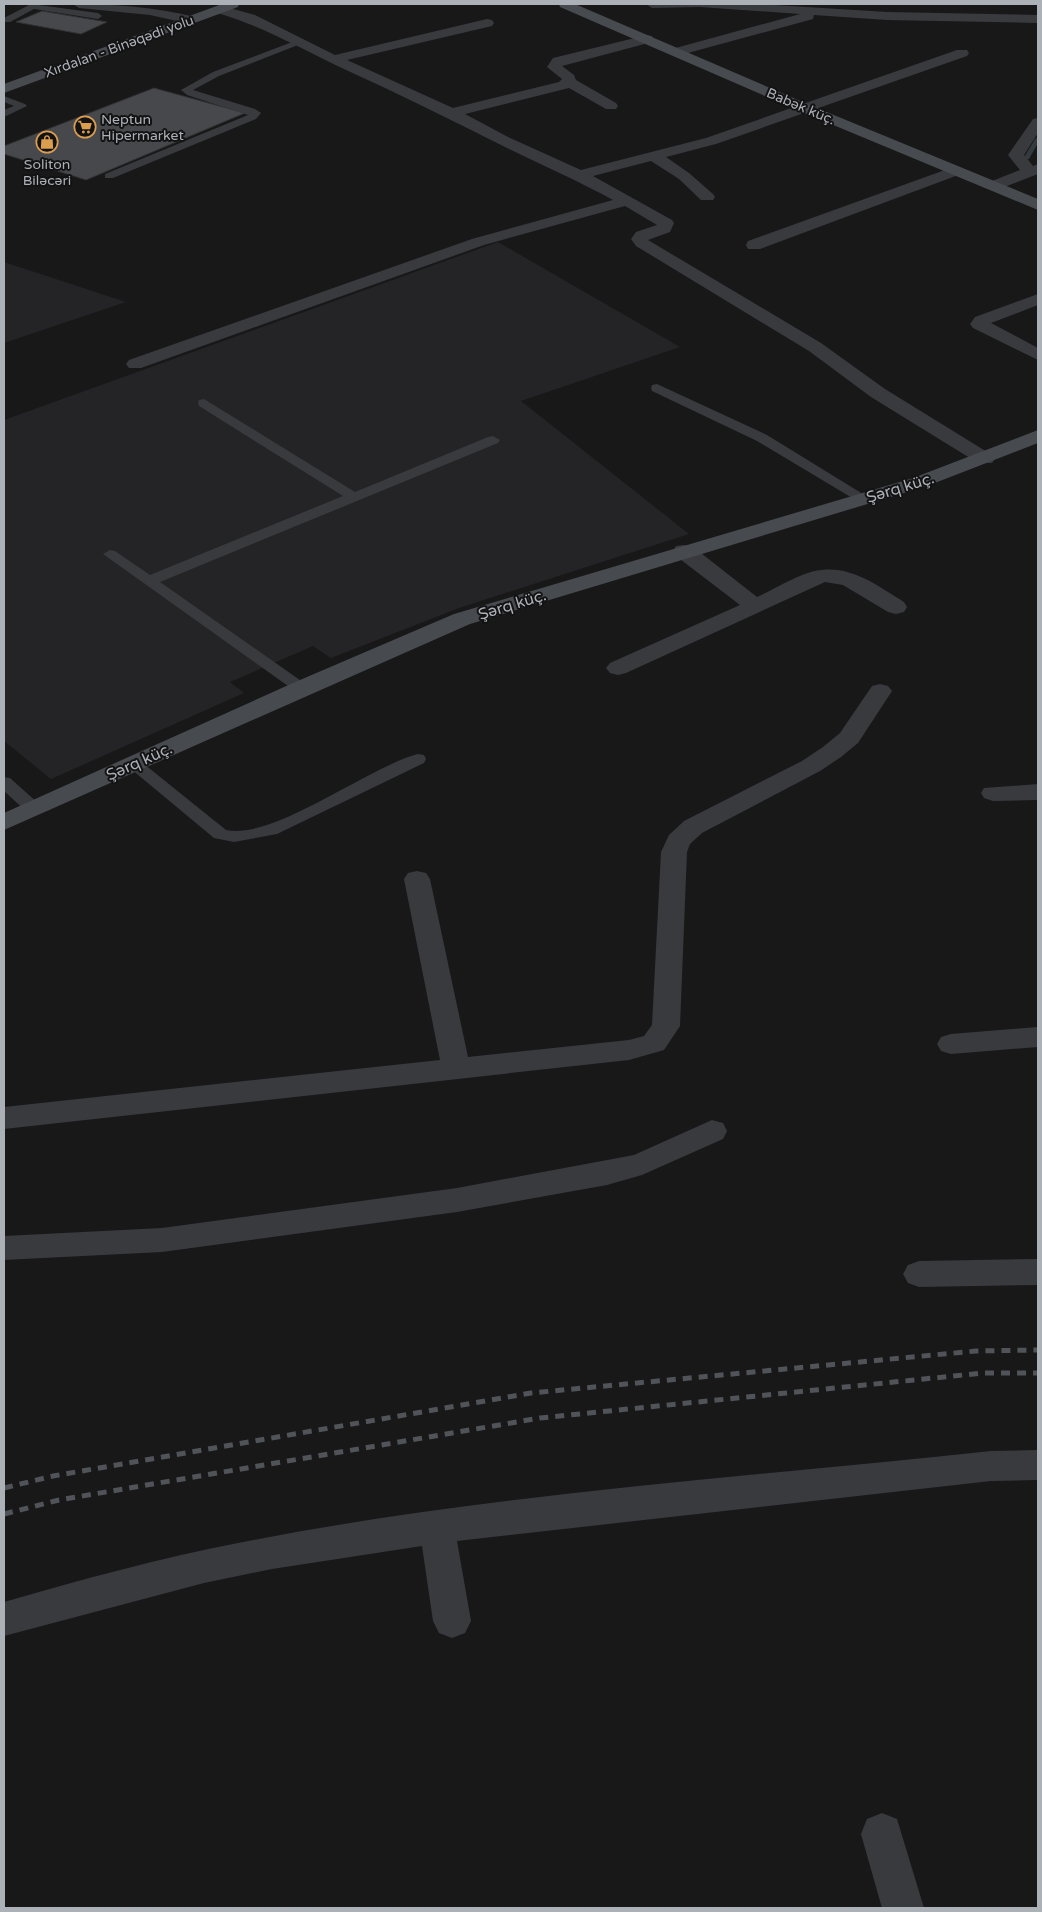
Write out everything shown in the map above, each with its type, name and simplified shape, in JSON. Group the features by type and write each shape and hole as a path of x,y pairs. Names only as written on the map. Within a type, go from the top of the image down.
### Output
{"main road":[{"name":"Babək küç.","path":"565,4 807,109 1038,205"},
{"name":"Xırdalan - Binəqədi yolu","path":"4,89 226,6"},
{"name":"Şərq küç.","path":"4,822 301,688 462,619 684,551 920,482 985,459 1038,436"}],"street":[{"path":"79,4 150,11 190,20"},
{"path":"652,4 696,4"},
{"path":"705,4 816,11 887,10 959,18 1038,19"},
{"path":"959,18 964,4"},
{"path":"226,6 298,43 452,112 503,140 580,175 666,223 664,229 642,235 639,238 642,243 807,342 878,393 985,459"},
{"path":"677,52 800,20 816,11"},
{"path":"334,58 487,23"},
{"path":"611,106 569,82 569,78 554,67 558,61 647,39"},
{"path":"580,175 711,141 807,109 962,53"},
{"path":"452,112 564,85 569,82"},
{"path":"1035,170 1025,167 1016,155 1038,122"},
{"path":"655,157 684,176 706,197"},
{"path":"993,186 1035,170"},
{"path":"754,245 956,171"},
{"path":"135,364 513,231 626,201"},
{"path":"1038,299 981,321 979,324 1038,355"},
{"path":"684,551 754,605"},
{"path":"618,668 821,576 834,574 846,578 896,607"},
{"path":"4,1118 629,1050 654,1043 666,1026 674,852 678,841 693,827 811,766 832,752 849,738 880,691"},
{"path":"993,792 1038,792"},
{"path":"417,879 456,1068"},
{"path":"951,1044 1038,1037"},
{"path":"4,1248 162,1240 457,1200 607,1173 642,1164 712,1131"},
{"path":"919,1274 1038,1272"},
{"path":"4,1619 135,1582 262,1555 495,1519 991,1466 1038,1465"},
{"path":"438,1528 452,1621"},
{"path":"882,1834 903,1908"}],"lane":[{"path":"7,20 35,5 98,16"},
{"path":"110,176 252,117 256,113 190,93 186,90 216,74 298,43"},
{"path":"4,99 22,106 4,114"},
{"path":"657,388 762,438 864,499"},
{"path":"204,403 354,497"},
{"path":"149,582 493,440"},
{"path":"110,554 301,688"},
{"path":"132,764 220,834 234,837 272,830 418,759"},
{"path":"4,782 33,808"}],"shaded area":[{"path":"498,242 680,347 521,401 689,534 459,608 331,658 313,646 230,682 244,693 51,779 4,741 4,420"},
{"path":"4,262 126,302 4,343"}],"building":[{"path":"42,11 107,22 81,34 16,22"},
{"path":"154,88 245,113 86,180 4,154 4,146"}],"waterway":[{"path":"1026,159 1038,139"}],"railway":[{"path":"4,1488 53,1476 531,1393 976,1351 1038,1350"},
{"path":"4,1514 59,1500 540,1418 983,1373 1038,1373"}],"place":[{"name":"Neptun Hipermarket","path":"85,127"},
{"name":"Soliton Biləcəri","path":"47,142"}]}
